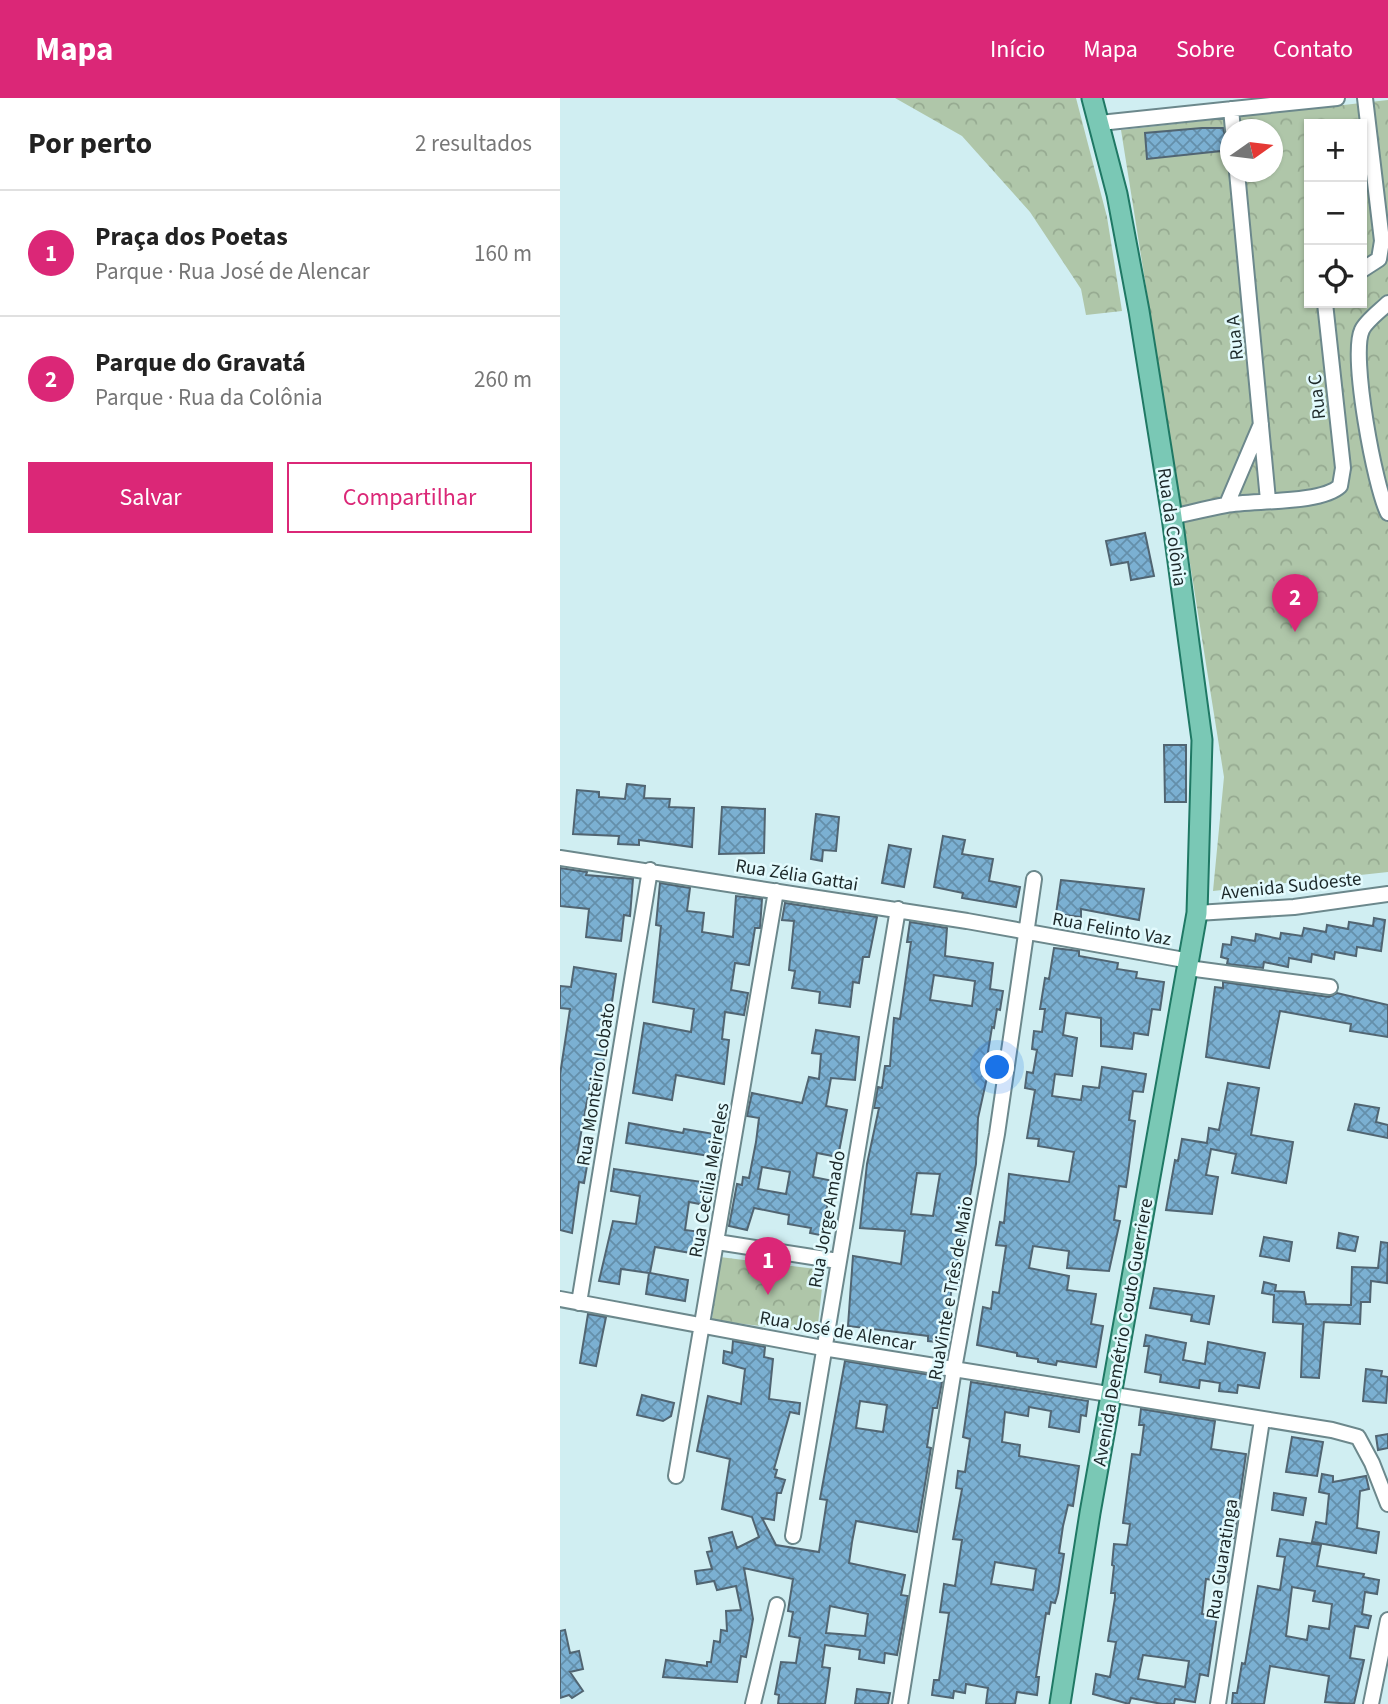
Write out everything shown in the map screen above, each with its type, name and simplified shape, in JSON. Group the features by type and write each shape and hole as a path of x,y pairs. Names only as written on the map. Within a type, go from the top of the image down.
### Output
{"main road":[{"name":"Rua da Colônia","path":"1092,98 1100,122 1139,311 1172,517 1202,740 1197,913 1189,965"},
{"name":"Avenida Demétrio Couto Guerriere","path":"1060,1704 1111,1395 1189,965"}],"street":[{"path":"1100,122 1337,98"},
{"path":"1365,98 1382,241 1379,260 1367,267"},
{"path":"1231,109 1232,119"},
{"name":"Rua A","path":"1238,182 1268,500"},
{"path":"1388,303 1362,330 1358,356 1377,482 1388,513"},
{"name":"Rua C","path":"1268,500 1332,492 1340,486 1343,468 1326,308"},
{"path":"1227,504 1262,422"},
{"path":"1172,517 1227,504 1268,500"},
{"name":"Rua Zélia Gattai","path":"560,858 898,909 1027,933"},
{"name":"Rua Monteiro Lobato","path":"579,1303 650,870"},
{"name":"RuaVinte e Três de Maio","path":"900,1704 954,1369 997,1134 1034,879"},
{"name":"Rua Cecilia Meireles","path":"676,1476 776,891"},
{"name":"Avenida Sudoeste","path":"1197,913 1294,907 1388,894"},
{"name":"Rua Jorge Amado","path":"793,1536 898,909"},
{"name":"Rua Felinto Vaz","path":"1027,933 1189,965 1330,987"},
{"path":"717,1242 838,1261"},
{"name":"Rua José de Alencar","path":"560,1299 824,1348 1358,1437 1372,1463 1388,1504"},
{"name":"Rua Guaratinga","path":"1218,1704 1262,1420"},
{"path":"753,1704 777,1605"},
{"path":"1371,1704 1388,1620"}],"green space":[{"path":"895,98 1076,98 1107,217 1122,311 1086,315 1081,289 1030,212 962,136"},
{"path":"1388,100 1388,872 1213,891 1224,777 1121,130"},
{"path":"720,1257 824,1270 817,1333 712,1320"}],"building":[{"path":"1220,128 1220,151 1147,159 1145,133"},
{"path":"1145,533 1154,576 1131,580 1128,562 1111,565 1106,541"},
{"path":"1164,745 1186,745 1186,802 1165,802"},
{"path":"627,784 645,786 644,798 670,799 669,807 694,808 692,847 639,840 639,845 618,844 619,836 573,834 577,790 599,792 599,797 625,799"},
{"path":"722,807 765,809 764,853 719,854"},
{"path":"816,814 839,817 836,851 823,850 822,861 811,859"},
{"path":"943,836 965,840 962,854 993,859 989,881 1020,887 1016,907 962,898 963,893 934,887"},
{"path":"889,845 911,849 904,887 882,883"},
{"path":"560,868 587,872 586,875 633,879 630,916 624,915 621,941 586,937 589,909 560,906"},
{"path":"1061,880 1144,889 1139,920 1081,909 1081,917 1056,914"},
{"path":"660,883 690,888 687,911 704,913 702,932 733,937 736,896 762,899 760,928 755,928 749,965 735,963 731,990 748,993 744,1015 725,1012 722,1039 729,1040 724,1084 676,1075 672,1100 633,1093 644,1023 691,1032 694,1009 653,1002 661,926 656,925"},
{"path":"785,903 877,917 869,957 863,957 859,983 853,982 850,1007 819,1003 820,992 792,988 795,971 789,970 794,921 782,920"},
{"path":"1374,918 1385,920 1381,951 1357,947 1356,956 1335,952 1334,959 1312,954 1311,962 1289,958 1288,967 1264,962 1263,968 1227,964 1228,959 1221,957 1223,944 1231,945 1232,937 1255,941 1256,934 1280,939 1281,933 1302,936 1304,928 1326,932 1327,925 1348,929 1349,922 1373,926"},
{"path":"910,922 947,928 945,956 993,963 990,989 1003,991 1000,1010 997,1009 994,1028 992,1027 986,1064 990,1064 978,1118 976,1164 957,1263 961,1264 958,1286 952,1285 945,1343 928,1341 928,1336 848,1326 853,1256 901,1264 905,1231 860,1228 867,1164 879,1108 874,1108 878,1087 882,1088 885,1066 890,1066 894,1018 900,1019 911,942 907,942","holes":["934,975 975,981 972,1006 930,1000","917,1173 940,1174 933,1216 911,1214"]},
{"path":"1054,948 1079,951 1079,956 1118,963 1117,969 1137,972 1136,978 1164,982 1160,1010 1152,1009 1148,1035 1134,1033 1132,1049 1101,1046 1101,1018 1066,1013 1063,1035 1077,1038 1072,1076 1055,1074 1052,1096 1081,1100 1083,1086 1099,1088 1102,1067 1146,1074 1143,1092 1133,1091 1129,1120 1135,1121 1129,1166 1126,1187 1119,1186 1114,1220 1120,1221 1109,1271 1067,1268 1069,1251 1033,1246 1029,1268 1069,1276 1067,1290 1096,1294 1091,1324 1103,1326 1096,1367 1057,1361 1056,1365 1038,1362 1038,1359 1017,1356 1017,1353 977,1345 983,1307 991,1309 993,1292 999,1293 1006,1246 996,1245 1000,1222 1004,1223 1009,1174 1069,1182 1074,1152 1038,1146 1039,1139 1027,1138 1035,1090 1025,1088 1027,1072 1033,1073 1037,1050 1032,1049 1034,1031 1042,1032 1045,1009 1040,1009"},
{"path":"574,967 616,974 600,1086 590,1085 576,1160 578,1164 587,1166 584,1183 579,1182 572,1233 560,1230 560,1075 570,1009 560,1008 560,986 571,987"},
{"path":"1223,982 1329,997 1337,993 1388,1005 1388,1037 1350,1031 1351,1024 1280,1011 1269,1068 1206,1057 1215,987 1223,988"},
{"path":"816,1030 859,1037 855,1080 831,1078 826,1106 847,1110 838,1157 817,1153 813,1177 838,1182 835,1196 829,1195 825,1217 833,1218 830,1237 810,1233 811,1228 788,1224 789,1215 754,1208 747,1230 729,1226 737,1184 742,1185 743,1177 749,1178 756,1142 759,1118 747,1116 752,1093 802,1103 809,1077 819,1079 821,1054 812,1053","holes":["762,1167 790,1172 786,1194 758,1189"]},
{"path":"1228,1083 1259,1088 1251,1135 1293,1142 1286,1183 1232,1173 1236,1154 1211,1149 1206,1175 1218,1177 1212,1214 1166,1210 1175,1160 1178,1161 1182,1139 1207,1143 1209,1128 1219,1130"},
{"path":"1355,1104 1379,1108 1376,1122 1388,1125 1388,1138 1348,1130"},
{"path":"629,1123 683,1133 684,1129 714,1134 710,1156 626,1143"},
{"path":"614,1169 709,1183 705,1205 689,1202 685,1230 701,1232 697,1254 655,1247 650,1273 688,1280 685,1301 646,1294 649,1273 621,1269 619,1284 599,1281 613,1221 636,1224 640,1196 611,1191"},
{"path":"1339,1233 1358,1237 1355,1251 1337,1248"},
{"path":"1264,1237 1292,1242 1289,1261 1260,1256"},
{"path":"1381,1242 1388,1243 1387,1283 1371,1281 1370,1302 1361,1302 1360,1324 1324,1322 1319,1378 1301,1377 1303,1324 1273,1322 1274,1295 1262,1293 1264,1282 1276,1285 1275,1291 1304,1292 1306,1304 1351,1305 1352,1267 1378,1268"},
{"path":"1154,1288 1214,1296 1209,1324 1191,1321 1192,1315 1150,1308"},
{"path":"588,1314 606,1317 596,1366 580,1363"},
{"path":"1146,1335 1186,1343 1183,1360 1205,1364 1208,1342 1265,1353 1259,1388 1238,1385 1237,1393 1219,1391 1220,1383 1200,1380 1199,1388 1160,1382 1161,1375 1145,1372 1149,1346 1144,1346"},
{"path":"733,1341 765,1347 764,1357 773,1359 769,1399 800,1403 799,1414 790,1412 774,1469 777,1470 775,1477 785,1480 781,1493 777,1493 774,1520 762,1518 776,1545 819,1552 827,1500 820,1499 845,1361 943,1377 937,1408 933,1408 927,1447 931,1448 917,1532 856,1521 852,1542 849,1563 905,1575 901,1595 908,1596 897,1655 885,1653 884,1663 859,1659 860,1650 825,1645 822,1667 830,1668 825,1704 778,1704 779,1695 775,1694 781,1662 796,1663 800,1638 789,1636 793,1612 788,1611 793,1579 744,1568 753,1619 746,1657 741,1656 737,1682 663,1677 666,1660 707,1666 707,1662 711,1662 714,1641 720,1642 721,1630 727,1631 726,1611 741,1610 736,1586 717,1590 714,1581 697,1584 695,1571 712,1569 707,1552 712,1551 709,1538 732,1532 737,1548 759,1537 752,1517 722,1509 730,1459 697,1451 708,1396 741,1404 745,1369 723,1363 724,1351 732,1353","holes":["860,1401 887,1405 883,1432 856,1428","830,1606 868,1614 865,1636 826,1633"]},
{"path":"1366,1369 1382,1371 1381,1376 1388,1377 1386,1403 1363,1401"},
{"path":"971,1382 1088,1401 1086,1416 1081,1415 1079,1432 1049,1427 1051,1411 1029,1407 1028,1416 1005,1412 1002,1442 1020,1445 1019,1456 1079,1466 1073,1506 1068,1505 1063,1526 1059,1553 1064,1554 1058,1593 1055,1603 1051,1602 1049,1614 1046,1613 1036,1677 1039,1677 1037,1695 1017,1692 1015,1704 986,1704 988,1688 966,1684 965,1693 954,1691 953,1698 932,1695 934,1680 939,1680 949,1613 940,1612 944,1584 955,1586 962,1540 953,1539 962,1489 956,1488 958,1471 965,1472 970,1439 963,1437","holes":["995,1562 1036,1569 1033,1590 991,1584"]},
{"path":"642,1395 674,1403 671,1416 663,1421 637,1415"},
{"path":"1141,1409 1215,1421 1211,1449 1246,1454 1234,1538 1227,1537 1223,1571 1229,1572 1227,1582 1206,1579 1202,1614 1217,1616 1208,1676 1200,1674 1195,1702 1175,1699 1174,1704 1162,1704 1131,1698 1129,1704 1093,1694 1096,1674 1110,1677 1116,1642 1108,1641 1115,1598 1115,1593 1111,1593 1114,1544 1127,1545 1130,1524 1123,1523 1132,1454 1140,1455 1141,1449 1144,1425 1139,1425","holes":["1143,1655 1189,1661 1185,1687 1138,1679"]},
{"path":"1388,1434 1388,1448 1378,1450 1376,1436"},
{"path":"1292,1437 1323,1442 1317,1476 1286,1472"},
{"path":"1322,1474 1333,1476 1333,1482 1366,1476 1369,1489 1360,1491 1357,1528 1379,1532 1376,1553 1312,1542 1316,1522 1326,1524 1329,1494 1319,1492"},
{"path":"1274,1493 1306,1498 1303,1515 1272,1510"},
{"path":"1280,1539 1321,1545 1317,1566 1364,1574 1363,1577 1379,1580 1377,1594 1365,1592 1362,1614 1371,1616 1368,1628 1355,1626 1350,1658 1364,1660 1354,1704 1325,1702 1329,1676 1270,1666 1264,1704 1232,1704 1233,1693 1237,1693 1242,1663 1245,1664 1258,1586 1280,1590 1285,1557 1277,1556","holes":["1292,1587 1315,1591 1313,1601 1332,1604 1329,1629 1309,1626 1307,1640 1286,1636"]},
{"path":"565,1630 570,1653 579,1651 583,1669 570,1672 583,1691 572,1698 569,1695 560,1698 560,1631"},
{"path":"857,1689 890,1693 888,1704 855,1704"}],"place":[{"name":"Parque do Gravatá","path":"1295,632"},
{"name":"Praça dos Poetas","path":"768,1295"}]}
